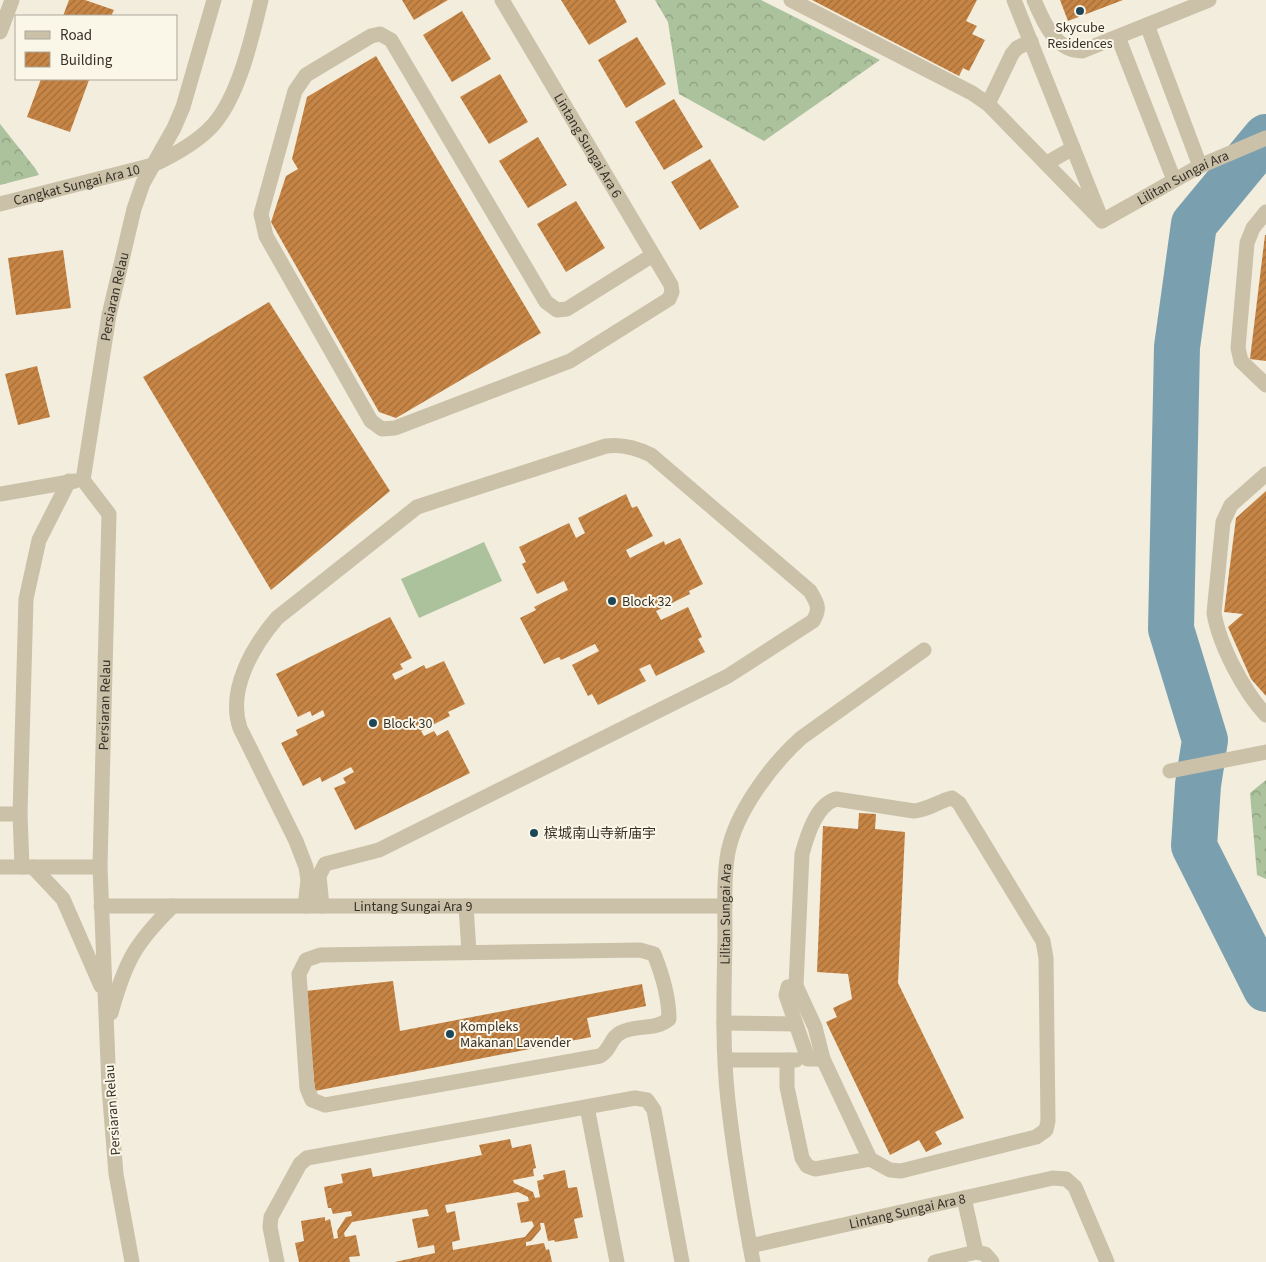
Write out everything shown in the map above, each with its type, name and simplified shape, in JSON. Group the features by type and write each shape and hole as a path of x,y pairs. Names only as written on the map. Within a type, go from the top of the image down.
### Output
{"street":[{"path":"0,32 12,0"},
{"name":"Persiaran Relau","path":"132,1262 116,1174 101,906 100,867 109,514 76,480 108,315 134,209 153,165 174,128 183,107 214,0"},
{"path":"153,165 176,154 213,126 223,111 247,54 261,0"},
{"name":"Lintang Sungai Ara 6","path":"502,0 671,285 672,292 669,299 570,361 395,428 382,429 371,421 266,236 261,214 295,91 301,81 306,75 371,36 380,34 392,40 546,302 557,310 567,309 653,255"},
{"path":"791,0 972,93 988,104 1102,221"},
{"path":"1014,0 1102,221"},
{"path":"1034,0 1050,34 1070,49 1082,51 1209,0"},
{"path":"1147,25 1200,166"},
{"path":"1118,37 1174,180"},
{"path":"988,104 1012,54 1017,48 1031,42"},
{"name":"Lilitan Sungai Ara","path":"1102,221 1200,166 1266,138"},
{"path":"1047,163 1073,148"},
{"name":"Cangkat Sungai Ara 10","path":"0,204 153,165"},
{"path":"1266,212 1253,228 1247,243 1238,348 1241,361 1266,385"},
{"path":"306,906 308,880 306,867 296,841 240,728 237,719 237,694 259,639 277,618 417,507 606,446 615,445 636,449 651,455 810,591 818,605 818,612 813,621 728,676 379,850 325,864 319,876 322,906"},
{"path":"1266,474 1231,505 1226,512 1223,522 1214,612 1216,627 1246,691 1266,715"},
{"path":"0,494 76,480"},
{"path":"76,480 39,540 26,599 20,814 28,867 63,899 106,996"},
{"name":"Lilitan Sungai Ara","path":"753,1262 728,1100 724,1023 729,846 734,830 770,769 801,738 924,650"},
{"path":"1170,771 1266,752"},
{"path":"796,986 791,985 786,992 795,1024 870,1159 890,1170 901,1171 1036,1137 1046,1130 1048,1121 1046,958 1043,941 959,803 952,798 944,800 927,810 914,811 836,800 828,802 822,807 802,854 796,986 815,1027 815,1059"},
{"path":"0,814 20,814"},
{"path":"0,867 100,867"},
{"name":"Lintang Sungai Ara 9","path":"101,906 726,906"},
{"path":"107,1026 119,982 133,951 151,928 173,906"},
{"path":"466,906 469,952"},
{"path":"640,950 654,954 669,1006 669,1019 662,1025 621,1032 614,1039 608,1051 600,1056 326,1105 312,1100 307,1088 299,974 306,960 320,955 469,952 640,950"},
{"path":"724,1023 795,1024"},
{"path":"726,1060 815,1059"},
{"path":"787,1060 787,1087 802,1158 807,1166 815,1169 870,1159"},
{"path":"277,1262 270,1227 271,1217 300,1164 307,1158 634,1098 647,1100 651,1104 682,1262"},
{"path":"587,1107 617,1262"},
{"name":"Lintang Sungai Ara 8","path":"750,1246 1053,1178 1066,1179 1075,1187 1107,1262"},
{"path":"964,1198 976,1252"},
{"path":"935,1262 976,1252 986,1254 992,1262"}],"green space":[{"path":"655,0 761,0 880,60 764,141 679,94 668,22"},
{"path":"0,124 35,168 39,175 0,185"},
{"path":"484,542 502,581 419,618 401,579"},
{"path":"1266,780 1266,879 1257,875 1250,793"}],"building":[{"path":"69,0 85,0 114,10 112,15 63,15"},
{"path":"402,0 448,0 414,20"},
{"path":"561,0 615,0 627,22 589,45"},
{"path":"812,0 977,0 966,21 977,26 972,34 985,40 969,71 963,68 959,76"},
{"name":"Skycube Residences","path":"1060,0 1123,0 1068,21"},
{"path":"462,11 491,59 452,82 423,35"},
{"path":"637,37 666,84 626,108 598,60"},
{"path":"376,56 541,333 396,418 379,412 271,222 286,176 298,169 292,159 307,97"},
{"path":"500,74 528,122 489,144 460,97"},
{"path":"41,80 89,80 70,132 27,117"},
{"path":"674,99 703,147 664,170 635,122"},
{"path":"538,137 567,185 528,208 499,161"},
{"path":"710,159 739,207 700,230 671,182"},
{"path":"576,201 605,248 566,272 537,224"},
{"path":"1266,235 1266,361 1250,359"},
{"path":"63,250 71,308 16,315 8,258"},
{"path":"269,302 390,491 271,590 143,377"},
{"path":"37,366 50,417 18,425 5,374"},
{"path":"1266,491 1266,696 1251,679 1228,627 1243,614 1224,612 1236,518"},
{"name":"Block 32","path":"626,494 632,508 637,506 653,536 626,550 630,558 664,541 665,545 680,538 703,584 689,591 690,594 656,611 661,620 688,607 702,637 698,639 705,652 656,676 650,664 639,669 646,681 598,705 592,694 588,696 572,665 599,651 595,644 561,660 559,657 544,664 520,618 536,610 534,607 568,590 564,581 537,594 522,564 526,562 519,547 569,523 576,538 585,533 578,518"},
{"name":"Block 30","path":"390,617 412,658 400,664 403,669 392,674 395,680 424,665 426,669 444,661 465,704 448,712 450,716 421,731 424,736 434,731 437,736 448,730 470,773 355,830 334,788 346,783 343,778 354,772 351,767 322,782 320,777 303,786 281,743 298,735 296,730 325,716 323,710 312,716 310,711 298,717 276,674"},
{"path":"859,813 876,814 875,829 905,832 898,983 964,1118 935,1132 942,1144 926,1152 919,1140 890,1155 826,1022 837,1017 833,1008 852,999 848,974 817,972 823,826 858,829"},
{"name":"Kompleks Makanan Lavender","path":"393,981 400,1031 642,984 646,1006 587,1018 591,1037 315,1091 306,991"},
{"path":"510,1139 512,1148 531,1144 536,1168 533,1169 534,1176 513,1180 514,1183 533,1192 535,1198 540,1197 537,1181 544,1179 543,1175 565,1170 568,1188 577,1187 583,1217 574,1219 578,1238 555,1242 554,1240 548,1241 544,1223 540,1223 541,1229 531,1241 526,1242 526,1246 544,1243 546,1250 549,1249 552,1262 395,1262 435,1253 434,1245 418,1248 412,1219 429,1216 427,1209 352,1222 344,1233 345,1237 356,1235 360,1256 349,1257 350,1262 299,1262 295,1243 304,1241 301,1221 325,1217 325,1221 330,1219 334,1239 338,1238 337,1231 346,1217 352,1216 351,1211 333,1214 331,1208 328,1208 324,1187 343,1183 341,1174 371,1168 373,1177 482,1155 479,1145","holes":["518,1192 528,1197 529,1201 517,1203 521,1223 532,1221 534,1226 525,1237 453,1250 452,1242 460,1240 455,1211 447,1213 445,1205"]}],"waterway":[{"path":"1266,137 1194,224 1177,347 1171,629 1205,740 1198,785 1194,846 1266,989"}],"place":[{"name":"Skycube Residences","path":"1080,11"},
{"name":"Block 32","path":"612,601"},
{"name":"Block 30","path":"373,723"},
{"name":"槟城南山寺新庙宇","path":"534,833"},
{"name":"Kompleks Makanan Lavender","path":"450,1034"}]}
